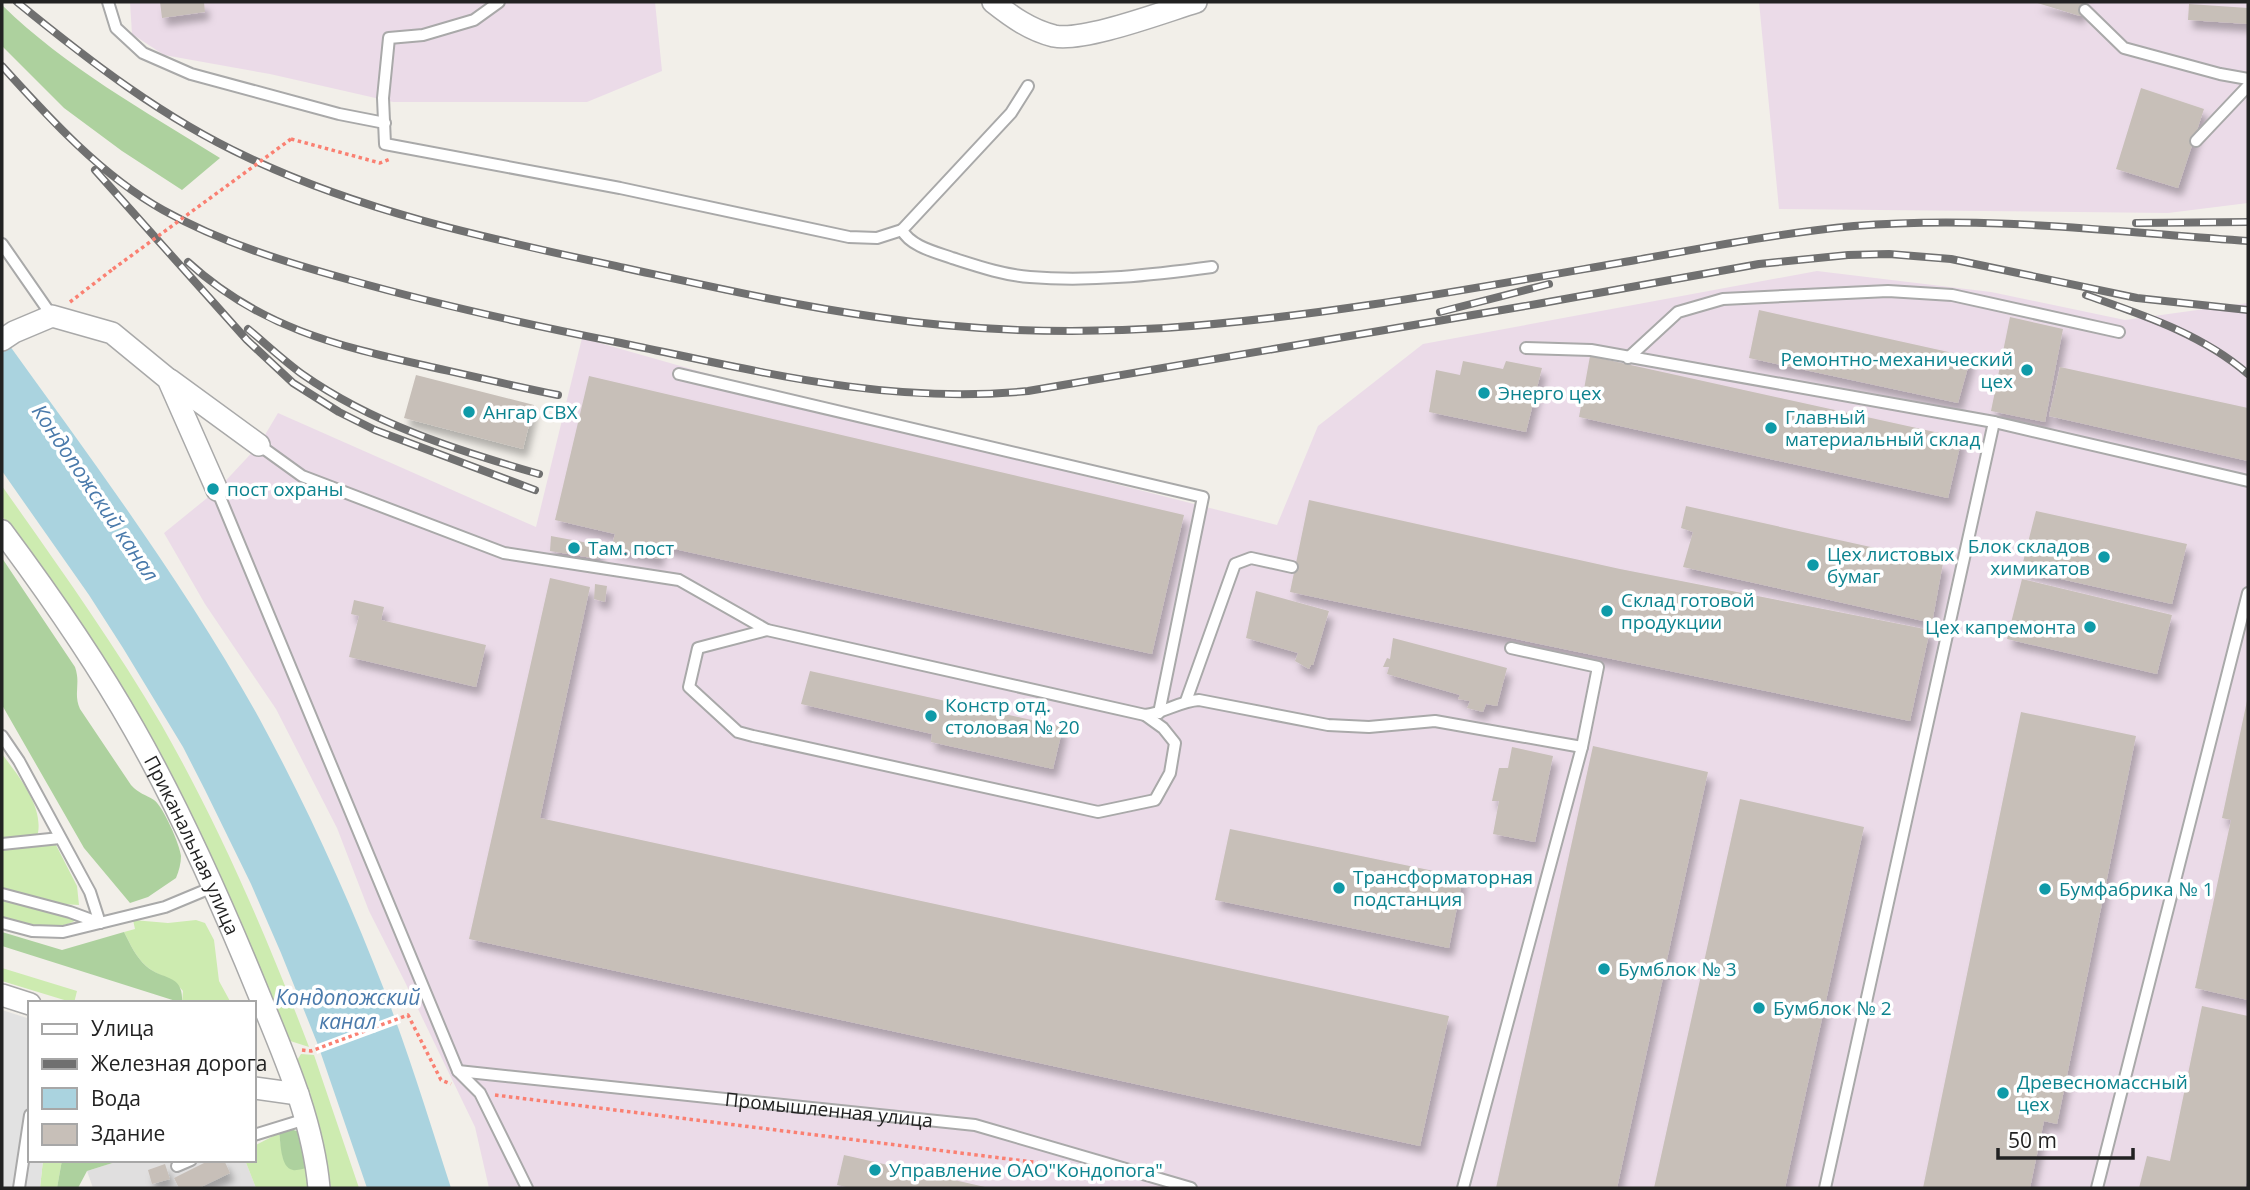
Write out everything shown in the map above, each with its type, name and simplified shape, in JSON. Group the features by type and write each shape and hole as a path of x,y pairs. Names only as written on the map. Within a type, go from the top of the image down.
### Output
{"street":[{"path":"993,2 1026,26 1056,36 1085,35 1196,2"},
{"path":"8,336 52,316 112,333 168,379 259,445"},
{"path":"168,379 217,490"},
{"name":"Приканальная улица","path":"2,531 84,649 133,727 170,797 246,961 298,1094 313,1144 319,1188"},
{"path":"2,995 28,1003"},
{"path":"256,1088 298,1094"}],"lane":[{"path":"108,2 116,28 144,54 179,69 339,114 385,122"},
{"path":"499,2 474,20 423,35 389,38 383,98 386,144 620,188 849,237 877,238 902,230 1011,113 1028,86"},
{"path":"2085,10 2124,48 2248,79"},
{"path":"2196,141 2248,86"},
{"path":"902,230 906,238 936,253 988,270 1029,277 1142,277 1212,267"},
{"path":"2,244 52,316"},
{"path":"1628,358 1678,312 1723,299 1888,291 1952,295 2119,332"},
{"path":"1526,348 1591,350 1994,422 2248,481"},
{"path":"679,374 1203,497 1159,713"},
{"path":"1825,1188 1994,422"},
{"path":"259,445 302,476 504,553 679,580 767,630 1145,715 1159,713 1186,701 1199,700 1328,725 1369,727 1435,721 1582,747"},
{"path":"217,490 458,1071 480,1093 527,1188"},
{"path":"1186,701 1231,571 1236,564 1251,558 1292,567"},
{"path":"2097,1188 2248,593"},
{"path":"767,630 698,648 689,687 738,732 753,736 1098,812 1155,800 1170,773 1175,743 1163,728 1145,715"},
{"path":"1463,1188 1582,747 1598,667 1511,648"},
{"path":"2,736 19,761 90,892 100,923"},
{"path":"2,844 60,838"},
{"path":"2,923 49,933 166,907 213,887"},
{"path":"2,894 100,923"},
{"name":"Промышленная улица","path":"458,1071 975,1125 1191,1188"},
{"path":"256,1134 306,1119"},
{"path":"19,1188 28,1128"},
{"path":"177,1166 186,1162"}],"path":[{"path":"52,316 291,139 380,163"},
{"path":"302,1050 316,1050 408,1015 441,1080 480,1093 1058,1165"}],"shaded area":[{"path":"130,2 655,2 662,71 587,102 393,102 270,74 164,55 132,34"},
{"path":"1759,2 2248,2 2248,203 2168,213 1779,209"},
{"path":"1817,271 1991,292 2125,320 2248,303 2248,1188 489,1188 475,1127 369,911 337,828 276,709 205,604 164,533 217,490 259,445 278,413 536,527 582,338 926,436 1277,525 1318,426 1423,344"},
{"path":"2,1010 28,1018 28,1162 43,1162 40,1188 2,1188"},
{"path":"116,1162 246,1162 256,1188 93,1188 87,1171"}],"green space":[{"path":"2,5 79,68 220,158 182,190 122,151 64,108 2,46"},
{"path":"2,486 124,663 183,763 241,883 309,1047 284,1039 266,982 213,864 44,575 2,516"},
{"path":"2,558 75,667 80,709 131,785 158,804 174,835 181,856 176,878 148,897 130,903 84,848 2,705"},
{"path":"2,754 33,801 39,822 38,833 34,837 2,839"},
{"path":"56,845 77,886 79,905 62,904 2,888 2,850"},
{"path":"2,899 78,919 50,927 2,917"},
{"path":"133,920 168,923 196,920 205,923 214,940 219,981 230,1001 182,1001 183,991 139,959 124,932 135,929"},
{"path":"2,932 62,950 124,932 146,966 176,982 182,993 182,1001 176,1001 2,946"},
{"path":"2,968 77,991 74,1001 67,1001 2,981"},
{"path":"301,1054 314,1055 359,1188 331,1188 321,1134 294,1065"},
{"path":"290,1129 297,1131 302,1137 310,1167 295,1170 286,1165 279,1133"},
{"path":"279,1133 283,1158 310,1167 311,1188 256,1188 246,1162 256,1162 256,1145"},
{"path":"43,1162 62,1162 57,1188 40,1188"},
{"path":"62,1162 116,1162 87,1171 78,1188 57,1188"}],"water":[{"name":"Кондопожский канал","path":"2,335 168,570 230,668 277,751 342,888 385,992 451,1188 367,1188 318,1045 281,953 205,790 183,747 123,648 2,471"}],"pier":[{"path":"398,1014 401,1023 317,1054 315,1045"}],"building":[{"path":"160,2 204,2 205,12 162,18"},
{"path":"2034,2 2085,2 2080,16"},
{"path":"2189,4 2248,8 2248,24 2188,20"},
{"path":"2141,88 2204,109 2178,188 2116,169"},
{"path":"1759,310 1971,357 1958,403 1749,358"},
{"name":"Ремонтно-механический цех","path":"2010,317 2063,329 2045,422 1991,411"},
{"name":"Главный материальный склад","path":"1590,356 1962,438 1948,498 1579,417"},
{"name":"Энерго цех","path":"1463,361 1503,369 1506,361 1542,368 1526,432 1429,412 1436,370 1460,375"},
{"path":"2060,367 2248,408 2248,461 2049,416"},
{"name":"Ангар СВХ","path":"416,375 534,405 523,449 404,418"},
{"path":"589,376 1184,515 1152,654 661,546 659,559 611,548 615,534 555,520"},
{"name":"Склад готовой продукции","path":"1309,500 1620,569 1930,630 1910,721 1290,592"},
{"name":"Цех листовых бумаг","path":"1686,506 1943,563 1932,623 1683,567 1693,532 1681,528"},
{"name":"Блок складов химикатов","path":"2036,511 2187,544 2172,604 2021,570"},
{"name":"Там. пост","path":"551,536 599,545 598,559 550,551"},
{"path":"550,578 590,587 540,818 1449,1016 1420,1146 469,939"},
{"name":"Цех капремонта","path":"2022,579 2172,615 2157,674 2007,639"},
{"name":"Там. пост","path":"595,584 607,586 605,602 594,599"},
{"path":"1256,591 1329,611 1313,665 1309,669 1295,661 1298,653 1246,638"},
{"path":"354,600 384,607 381,620 486,645 476,687 349,657 359,616 351,614"},
{"path":"1393,638 1507,668 1497,706 1486,704 1483,712 1467,708 1470,701 1458,699 1460,695 1387,674 1389,667 1383,667 1387,658 1390,659"},
{"name":"Констр отд. столовая № 20","path":"810,671 1063,727 1053,769 931,742 932,734 801,704"},
{"path":"2247,701 2248,1000 2195,988 2231,820 2222,818"},
{"name":"Бумфабрика № 1","path":"2021,712 2136,736 2069,1066 2057,1124 2044,1121 2030,1188 1923,1188"},
{"name":"Бумблок № 3","path":"1593,746 1708,772 1617,1188 1496,1188"},
{"path":"1512,747 1553,756 1535,842 1493,834 1499,801 1492,801 1499,768 1508,768"},
{"name":"Бумблок № 2","path":"1740,799 1864,827 1785,1188 1654,1188"},
{"name":"Трансформаторная подстанция","path":"1230,829 1463,877 1449,948 1215,900"},
{"path":"2202,1006 2248,1016 2248,1175 2245,1188 2139,1188 2147,1156 2170,1161"},
{"name":"Управление ОАО\"Кондопога\"","path":"844,1155 985,1188 852,1188 837,1185"},
{"path":"206,1162 225,1162 230,1173 199,1188 179,1188 174,1178"},
{"path":"165,1164 170,1179 152,1184 148,1170"}],"railway":[{"path":"17,2 127,87 216,142 292,177 339,194 385,210 528,247 781,301 912,322 1056,331 1129,330 1224,323 1402,300 1799,232 1903,223 1953,222 2101,229 2248,241"},
{"path":"2,66 97,163 140,196 185,222 254,251 383,289 519,322 772,374 873,389 976,394 1028,391 1759,264 1848,255 1889,254 1951,259 2137,298 2248,310"},
{"path":"95,170 247,340 293,383 339,412 375,430 535,490"},
{"path":"2136,223 2248,222"},
{"path":"188,262 243,303 300,331 394,358 558,395"},
{"path":"1440,312 1549,284"},
{"path":"2086,295 2150,318 2192,337 2248,374"},
{"path":"248,329 302,374 357,407 416,434 539,474"}],"place":[{"name":"Ремонтно-механический цех","path":"2027,370"},
{"name":"Энерго цех","path":"1484,393"},
{"name":"Ангар СВХ","path":"469,412"},
{"name":"Главный материальный склад","path":"1771,428"},
{"name":"пост охраны","path":"213,489"},
{"name":"Там. пост","path":"574,548"},
{"name":"Блок складов химикатов","path":"2104,557"},
{"name":"Цех листовых бумаг","path":"1813,565"},
{"name":"Склад готовой продукции","path":"1607,611"},
{"name":"Цех капремонта","path":"2090,627"},
{"name":"Констр отд. столовая № 20","path":"931,716"},
{"name":"Трансформаторная подстанция","path":"1339,888"},
{"name":"Бумфабрика № 1","path":"2045,889"},
{"name":"Бумблок № 3","path":"1604,969"},
{"name":"Бумблок № 2","path":"1759,1008"},
{"name":"Древесномассный цех","path":"2003,1093"},
{"name":"Управление ОАО\"Кондопога\"","path":"875,1170"}]}
